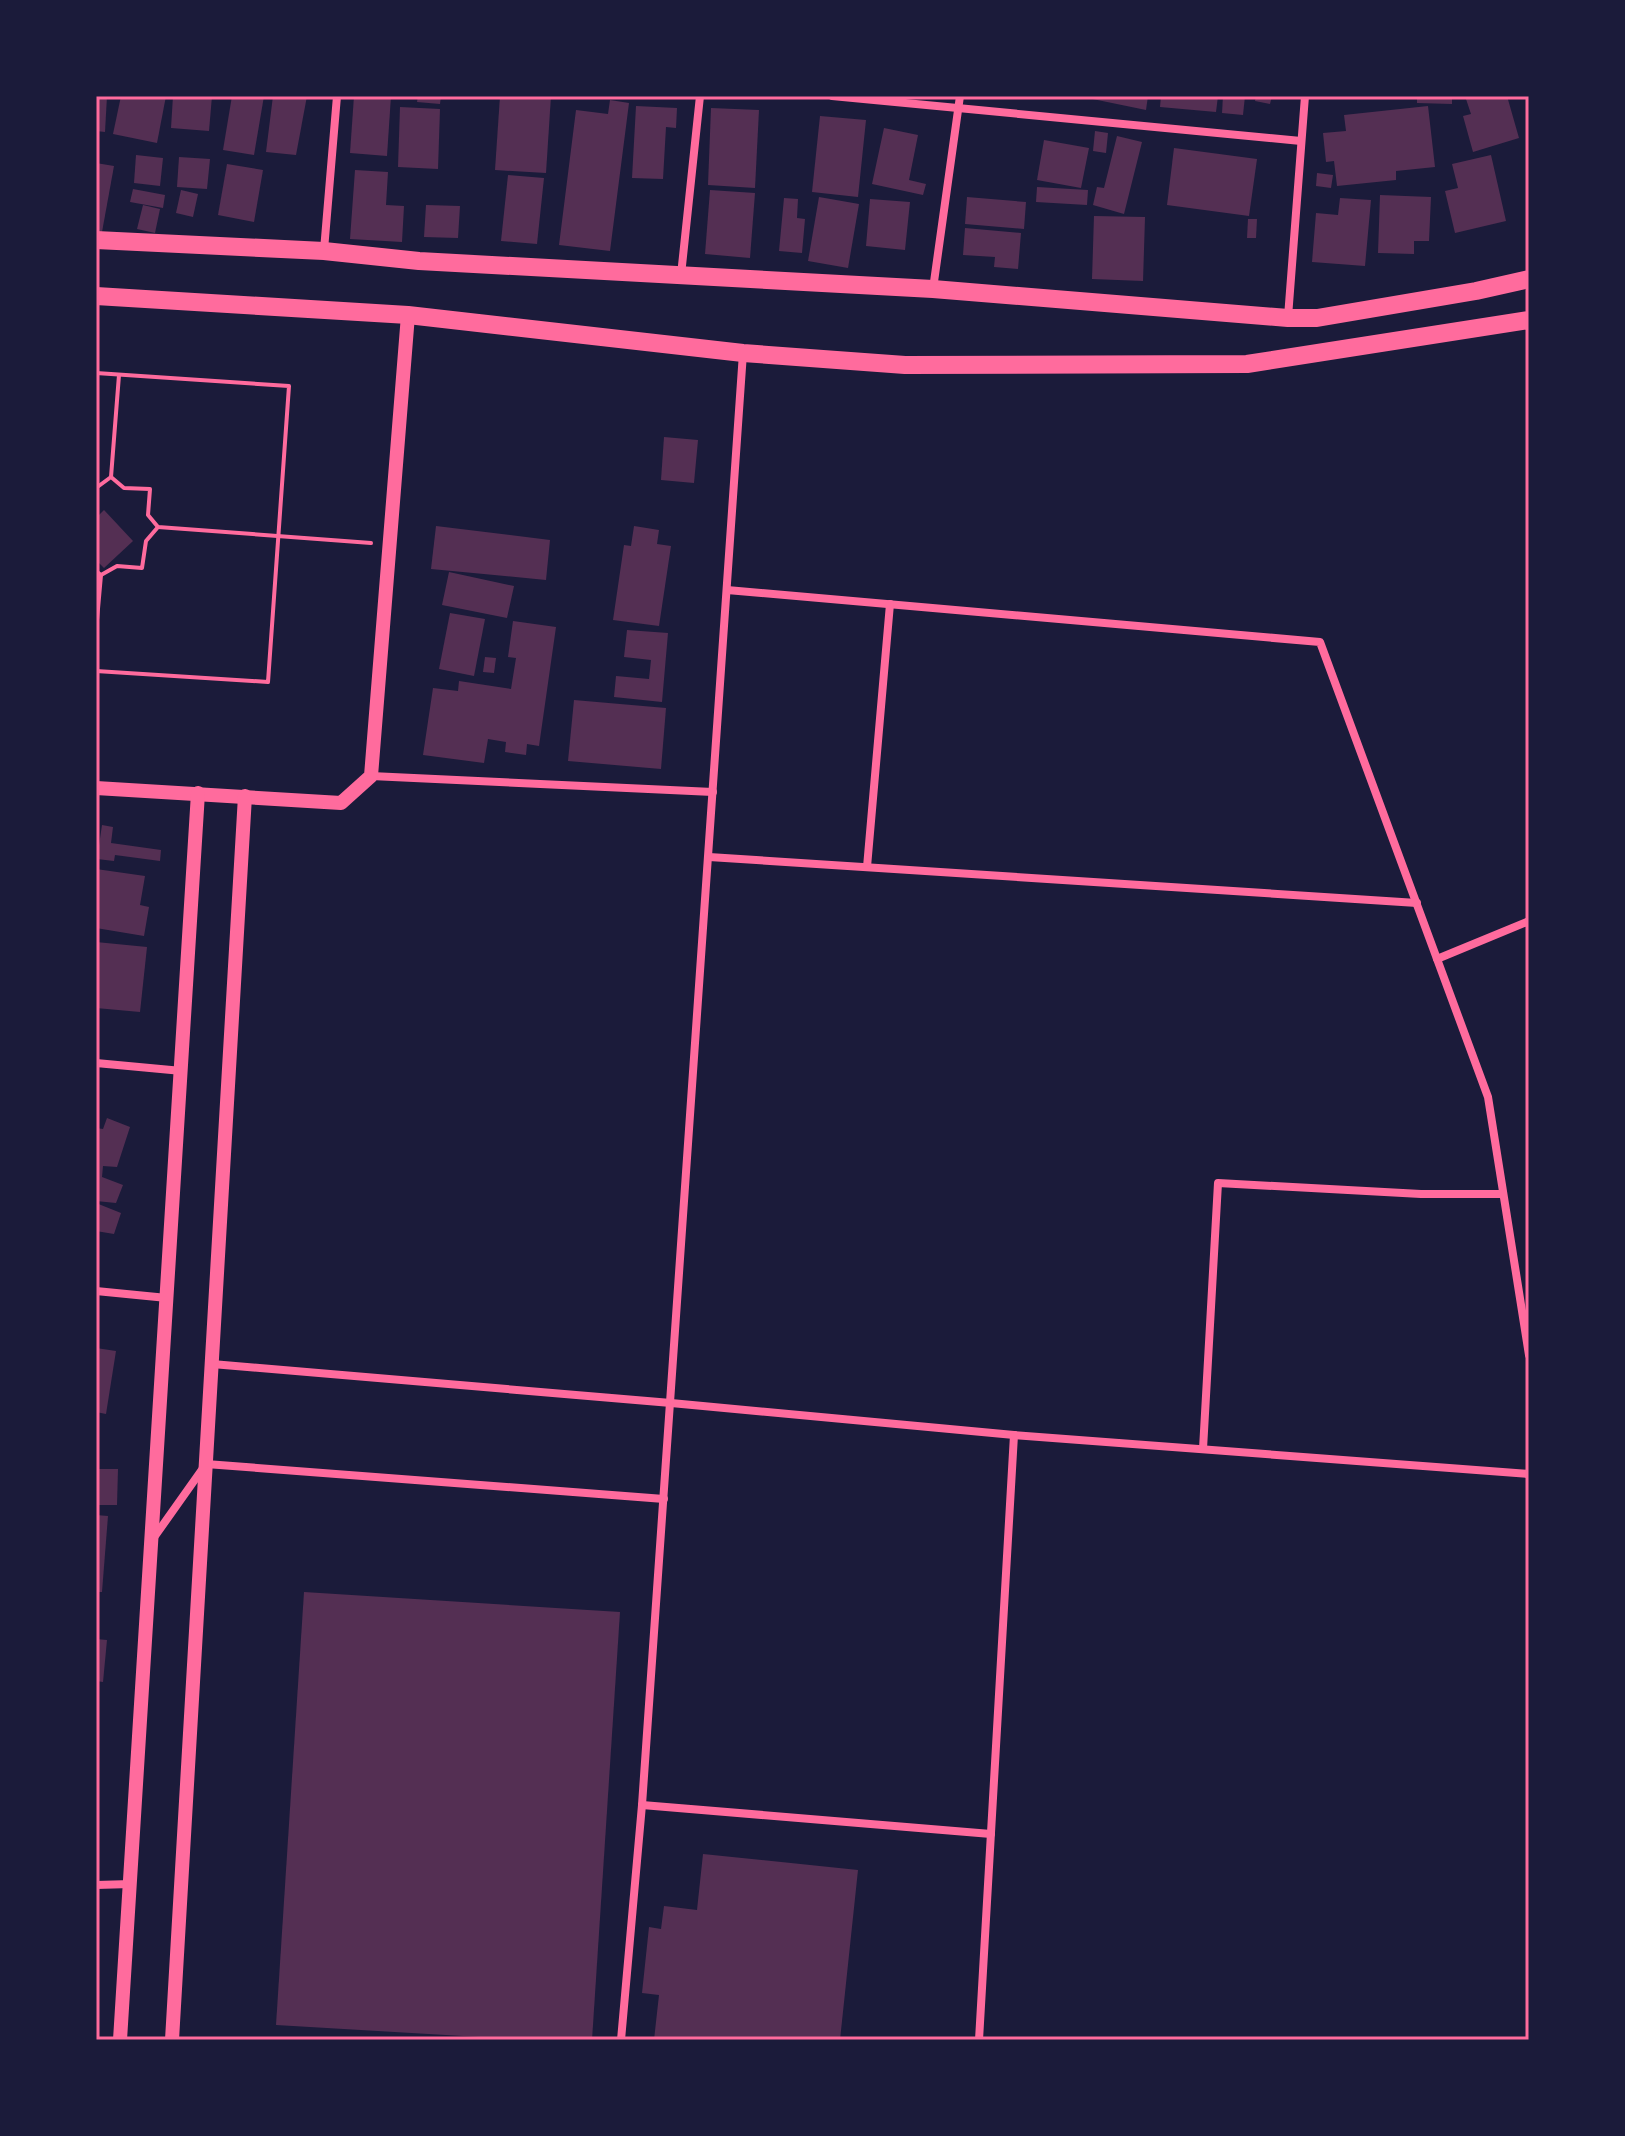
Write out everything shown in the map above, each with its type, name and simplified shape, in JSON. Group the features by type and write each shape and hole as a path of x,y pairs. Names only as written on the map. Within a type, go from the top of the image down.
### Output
{"main road":[{"path":"96,240 933,289 1288,318 1317,318 1529,279"},
{"path":"96,296 408,315 743,353 905,365 1247,364 1529,320"}],"street":[{"path":"324,251 337,96"},
{"path":"681,276 700,96"},
{"path":"832,96 1301,141"},
{"path":"933,289 960,96"},
{"path":"1288,318 1305,96"},
{"path":"96,788 341,803 371,776 408,315"},
{"path":"621,2040 642,1805 743,353"},
{"path":"727,590 1320,642 1488,1097 1529,1355"},
{"path":"867,867 890,604"},
{"path":"371,776 713,792"},
{"path":"120,2040 198,793"},
{"path":"172,2040 245,796"},
{"path":"709,857 1417,903"},
{"path":"1437,959 1529,921"},
{"path":"96,1063 182,1071"},
{"path":"1203,1449 1218,1183 1421,1194 1503,1194"},
{"path":"96,1291 167,1298"},
{"path":"212,1364 1014,1435 1529,1474"},
{"path":"979,2040 1014,1435"},
{"path":"153,1539 206,1464"},
{"path":"206,1464 664,1499"},
{"path":"642,1805 991,1834"},
{"path":"96,1885 132,1884"}],"path":[{"path":"96,373 289,386 268,682 96,671"},
{"path":"96,488 111,477 119,375"},
{"path":"111,477 124,488 150,489 148,515 158,527 389,544"},
{"path":"96,631 98,573 117,566 142,568 146,541 158,527"}],"building":[{"path":"96,96 107,96 105,132 96,131"},
{"path":"121,96 166,96 157,143 113,134"},
{"path":"173,96 212,96 209,131 171,128"},
{"path":"232,96 264,96 254,155 223,150"},
{"path":"273,96 307,96 296,155 266,152"},
{"path":"354,96 391,96 387,156 350,153"},
{"path":"418,96 441,96 440,104 417,102"},
{"path":"500,96 551,96 546,173 495,170"},
{"path":"1078,96 1148,96 1146,110"},
{"path":"1161,96 1218,96 1216,112 1160,107"},
{"path":"1223,96 1245,96 1243,115 1222,113"},
{"path":"1256,96 1272,96 1270,104 1255,101"},
{"path":"1417,96 1452,96 1452,104 1417,103"},
{"path":"1465,96 1507,96 1519,138 1473,152 1463,116 1471,114"},
{"path":"610,100 629,103 610,251 559,245 576,110 608,114"},
{"path":"636,106 677,108 676,128 666,127 663,179 632,178"},
{"path":"1428,106 1435,167 1396,171 1396,180 1337,186 1334,161 1326,162 1323,133 1346,131 1344,115"},
{"path":"400,107 440,109 438,169 398,167"},
{"path":"711,108 759,110 755,188 708,185"},
{"path":"820,116 866,120 858,197 812,192"},
{"path":"884,128 918,135 909,180 926,184 923,195 872,184"},
{"path":"1095,131 1108,133 1106,153 1093,151"},
{"path":"1117,136 1142,142 1124,214 1093,205 1097,187 1104,188"},
{"path":"1044,140 1089,148 1081,188 1037,180"},
{"path":"1174,148 1257,159 1249,216 1167,205"},
{"path":"136,155 163,158 160,186 134,183"},
{"path":"1491,155 1506,221 1455,233 1445,191 1458,188 1452,164"},
{"path":"179,157 210,159 207,189 177,187"},
{"path":"96,163 114,166 102,232 96,231"},
{"path":"227,164 263,170 254,222 218,215"},
{"path":"355,170 388,172 386,205 404,206 402,242 350,239"},
{"path":"1317,173 1333,175 1331,188 1316,186"},
{"path":"508,175 544,178 537,244 501,241"},
{"path":"1037,187 1088,190 1087,205 1036,202"},
{"path":"133,189 165,195 163,208 130,202"},
{"path":"181,190 198,194 193,217 176,213"},
{"path":"710,190 755,193 750,258 705,254"},
{"path":"1380,195 1431,197 1429,241 1414,241 1414,254 1378,253"},
{"path":"819,197 859,204 848,268 808,261"},
{"path":"967,197 1026,202 1024,229 965,224"},
{"path":"784,198 798,199 797,218 805,219 802,253 779,251"},
{"path":"1340,198 1371,200 1365,266 1312,262 1316,213 1338,215"},
{"path":"870,199 910,202 905,250 866,246"},
{"path":"143,205 160,209 155,233 137,229"},
{"path":"426,205 460,206 458,238 424,237"},
{"path":"1094,216 1145,217 1143,281 1092,279"},
{"path":"1248,219 1257,219 1256,238 1247,238"},
{"path":"965,228 1021,233 1018,269 994,267 995,257 963,255"},
{"path":"664,437 698,440 694,483 661,480"},
{"path":"104,510 133,541 104,568 96,560 96,518"},
{"path":"436,526 550,540 546,580 431,569"},
{"path":"634,526 659,530 657,544 671,546 659,626 613,620 624,545 631,546"},
{"path":"449,572 514,586 507,618 442,605"},
{"path":"450,613 485,619 474,676 439,669"},
{"path":"513,621 556,627 539,746 527,744 526,755 505,752 506,742 488,739 484,763 423,755 433,688 458,691 459,681 511,689 516,658 508,657"},
{"path":"627,630 668,633 662,702 614,697 616,676 649,679 651,660 624,657"},
{"path":"485,657 496,658 494,673 483,672"},
{"path":"574,700 666,708 661,769 568,761"},
{"path":"102,825 113,827 111,843 161,850 160,861 115,855 114,861 97,859"},
{"path":"96,869 145,876 140,905 149,907 144,936 96,928"},
{"path":"96,942 147,947 140,1012 96,1008"},
{"path":"107,1118 130,1127 117,1167 103,1166 102,1177 123,1185 116,1203 96,1201 96,1128 103,1129"},
{"path":"96,1203 121,1213 114,1234 96,1231"},
{"path":"96,1348 116,1351 106,1414 96,1412"},
{"path":"96,1469 118,1469 117,1505 96,1505"},
{"path":"96,1515 108,1516 102,1592 96,1592"},
{"path":"304,1592 620,1612 592,2040 530,2040 276,2025"},
{"path":"96,1639 107,1640 103,1682 96,1681"},
{"path":"703,1854 858,1870 840,2040 654,2040 659,1995 642,1993 649,1927 661,1929 664,1906 697,1910"}]}
